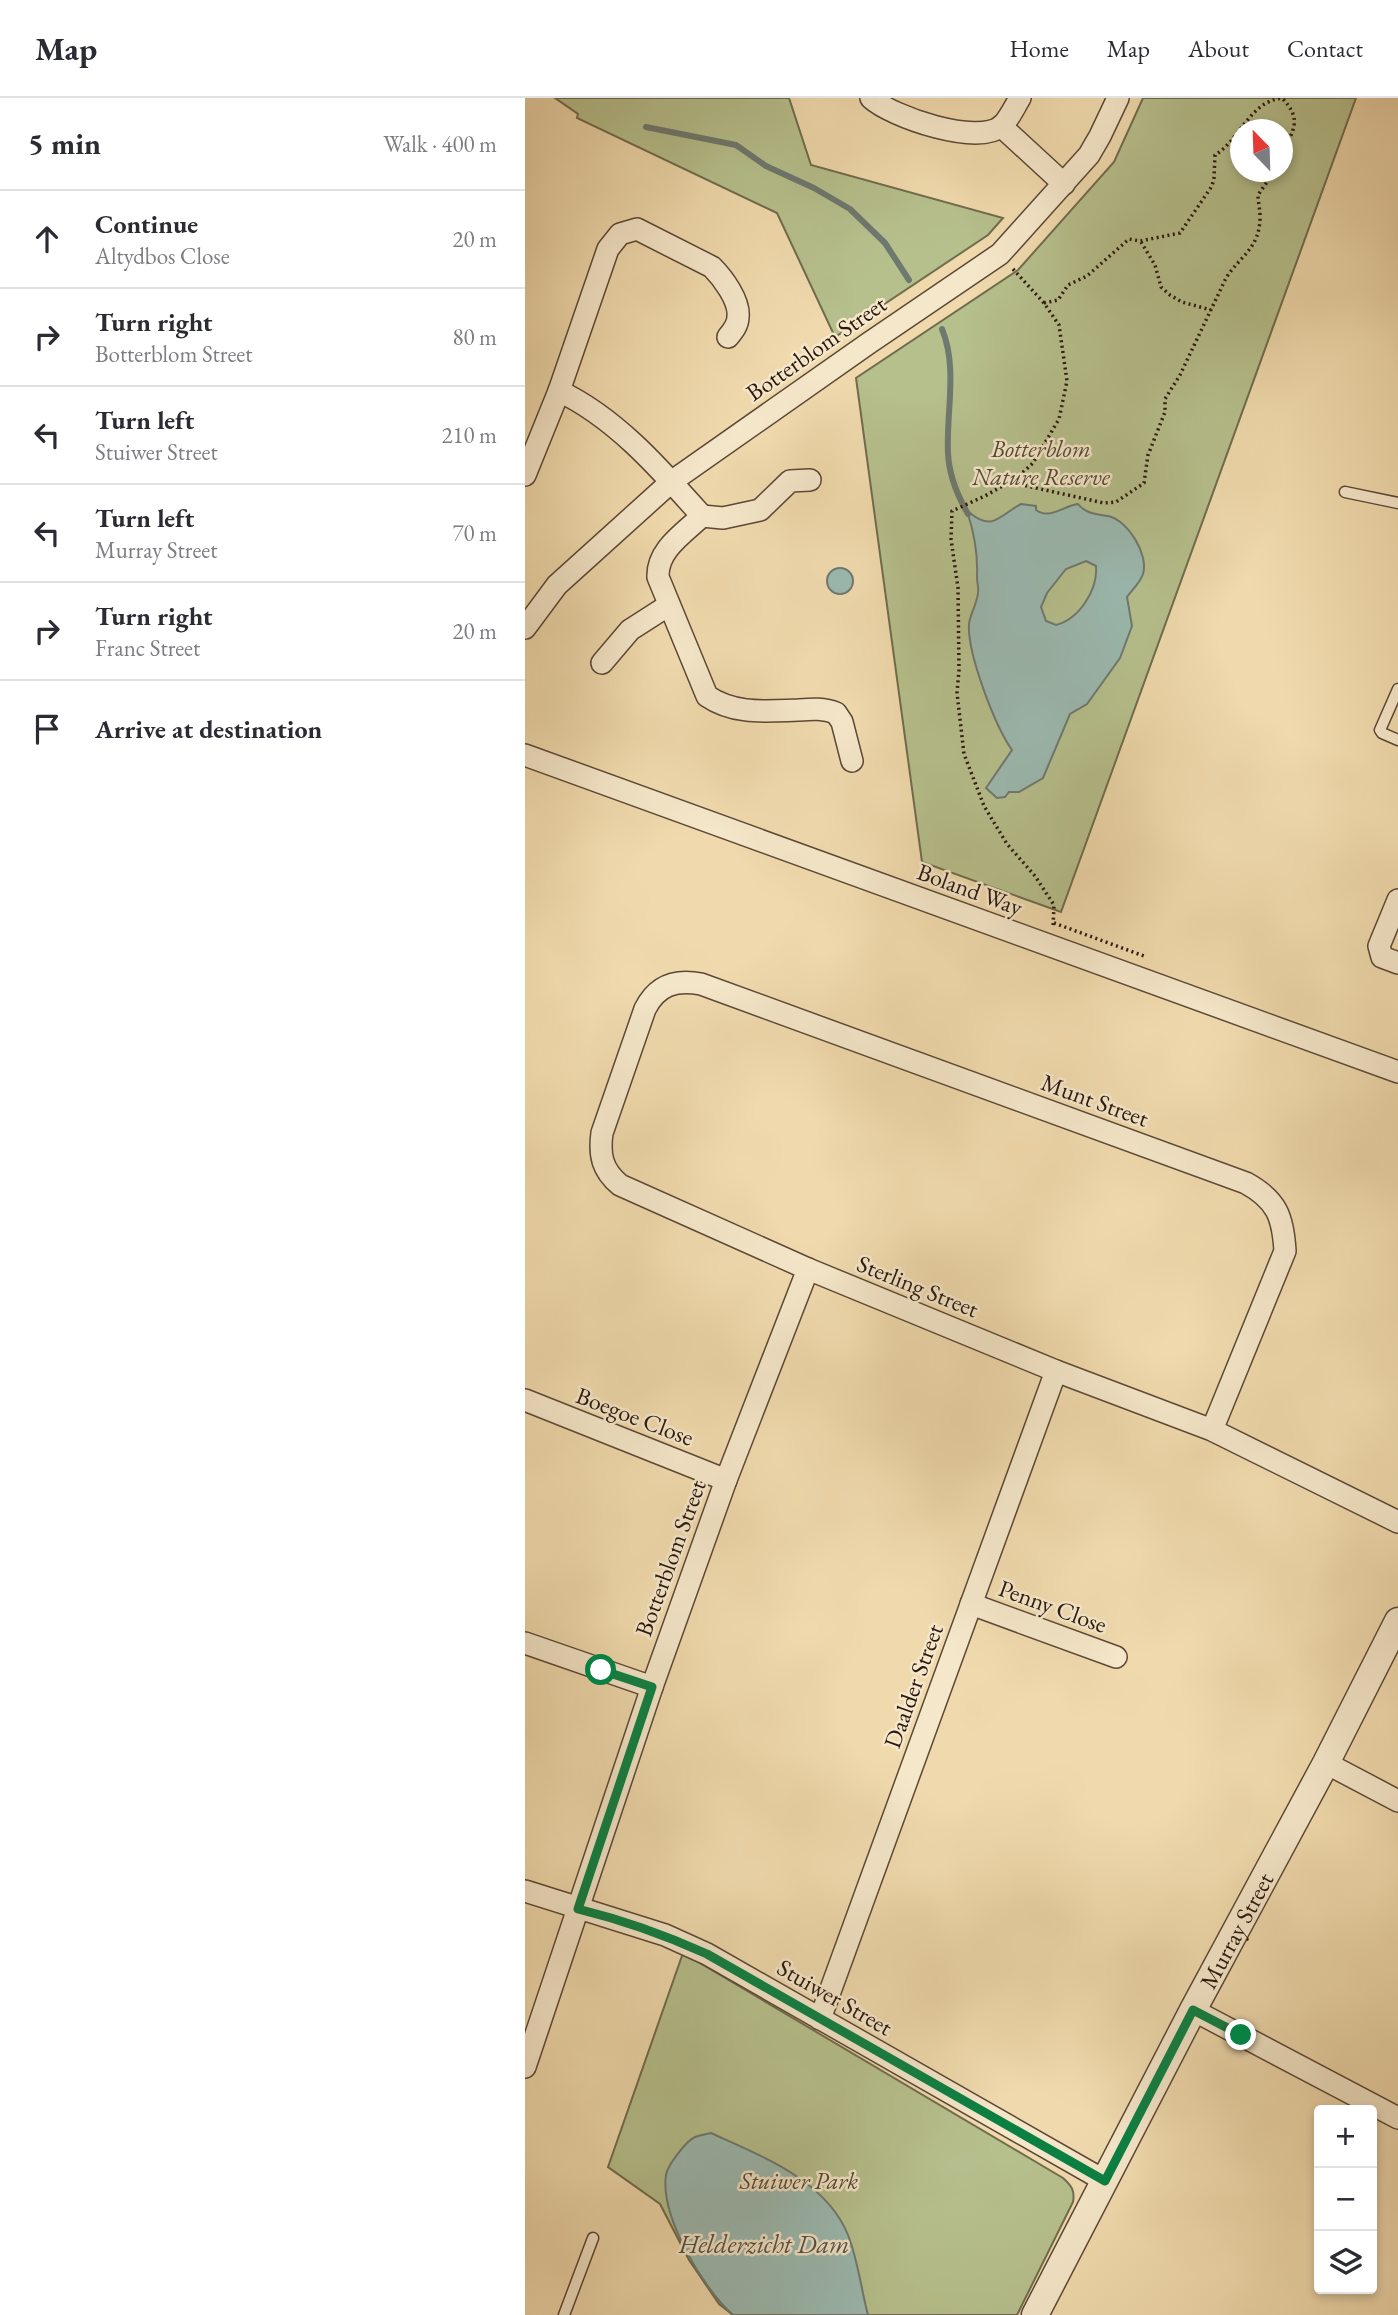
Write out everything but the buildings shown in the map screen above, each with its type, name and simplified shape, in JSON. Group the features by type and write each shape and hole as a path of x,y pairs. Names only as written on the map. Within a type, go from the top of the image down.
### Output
{"street":[{"path":"871,98 901,115 970,133 985,132 1001,126 1020,98"},
{"name":"Botterblom Street","path":"525,628 557,586 671,482 1000,254 1089,155 1118,98"},
{"path":"1001,126 1064,184"},
{"path":"525,475 559,391 608,249 614,239 627,231 637,229 701,260 721,276 738,309 739,319 728,337"},
{"path":"559,391 591,410 637,447 702,516 723,518 760,510 790,481 810,480"},
{"path":"702,516 662,554 657,567 658,577 707,696 720,704 747,711 817,709 836,713 842,722 852,761"},
{"path":"602,663 630,630 669,605"},
{"name":"Boland Way","path":"525,755 1398,1072"},
{"path":"1398,900 1379,946 1382,957 1398,963"},
{"name":"Munt Street","path":"664,986 689,981 701,984 1246,1183 1261,1191 1278,1212 1285,1251 1212,1430"},
{"name":"Sterling Street","path":"664,986 652,996 645,1009 602,1133 600,1146 604,1169 620,1185 808,1269 1056,1371 1212,1430 1398,1522"},
{"name":"Botterblom Street","path":"525,2067 652,1687 726,1479 808,1269"},
{"name":"Daalder Street","path":"820,2019 1056,1371"},
{"name":"Boegoe Close","path":"525,1401 726,1479"},
{"name":"Penny Close","path":"971,1604 1116,1657"},
{"name":"Murray Street","path":"1035,2315 1193,2010 1326,1763 1398,1620"},
{"path":"525,1643 652,1687"},
{"path":"1326,1763 1398,1801"},
{"name":"Stuiwer Street","path":"525,1891 578,1909 616,1918 707,1954 1105,2181"},
{"path":"1193,2010 1398,2118"}],"lane":[{"path":"1345,492 1398,503"},
{"path":"1398,689 1380,730 1398,740"},
{"path":"564,2315 593,2238"}],"path":[{"path":"1250,119 1262,104 1272,99 1282,99 1293,113 1293,133"},
{"path":"1044,303 1058,300 1068,285 1087,276 1129,239 1140,241 1179,233 1212,186 1215,155 1230,144"},
{"path":"1009,482 1104,503 1116,502 1144,484 1148,455 1165,412 1165,399 1180,375 1236,263 1255,244 1260,216 1258,195 1267,182"},
{"path":"1140,241 1149,251 1161,287 1182,302 1211,310"},
{"path":"1000,254 1044,303 1059,325 1067,381 1059,419 1033,463 1009,482 952,511 951,539 958,588 958,712 964,754 983,806 1007,844 1035,876 1054,905 1050,945"}],"green space":[{"path":"555,98 789,98 811,165 1003,218 988,235 835,337 777,213 577,118 578,114"},
{"name":"Botterblom Nature Reserve","path":"1143,98 1356,98 1061,912 922,862 856,378 1018,270 1114,162"},
{"name":"Stuiwer Park","path":"683,1953 1069,2184 1073,2192 1073,2202 1017,2315 733,2315 719,2304 689,2260 660,2204 608,2167"}],"water":[{"path":"1021,504 1036,506 1036,510 1046,514 1078,504 1088,512 1115,519 1123,524 1135,539 1144,566 1140,580 1127,597 1132,626 1120,658 1087,704 1070,714 1043,778 1019,792 1009,792 1005,797 997,798 986,788 1012,750 990,707 972,653 969,624 978,589 973,530 968,514 991,521","holes":["1086,561 1096,566 1094,585 1079,610 1056,625 1046,621 1041,607 1047,593 1066,569"]},
{"path":"840,568 849,572 853,581 849,590 840,594 831,590 827,581 831,572"},
{"name":"Helderzicht Dam","path":"711,2133 790,2172 824,2199 838,2216 848,2235 868,2315 733,2315 721,2303 686,2251 670,2211 666,2192 667,2171 677,2154 695,2137"}],"waterway":[{"path":"646,127 736,145 766,166 814,188 850,209 885,243 909,280"},
{"path":"942,329 947,344 950,375 950,469 954,485 968,514"}],"route":[{"path":"601,1670 652,1687 578,1909 616,1918 665,1935 707,1954 1105,2181 1193,2010 1241,2035"}]}
